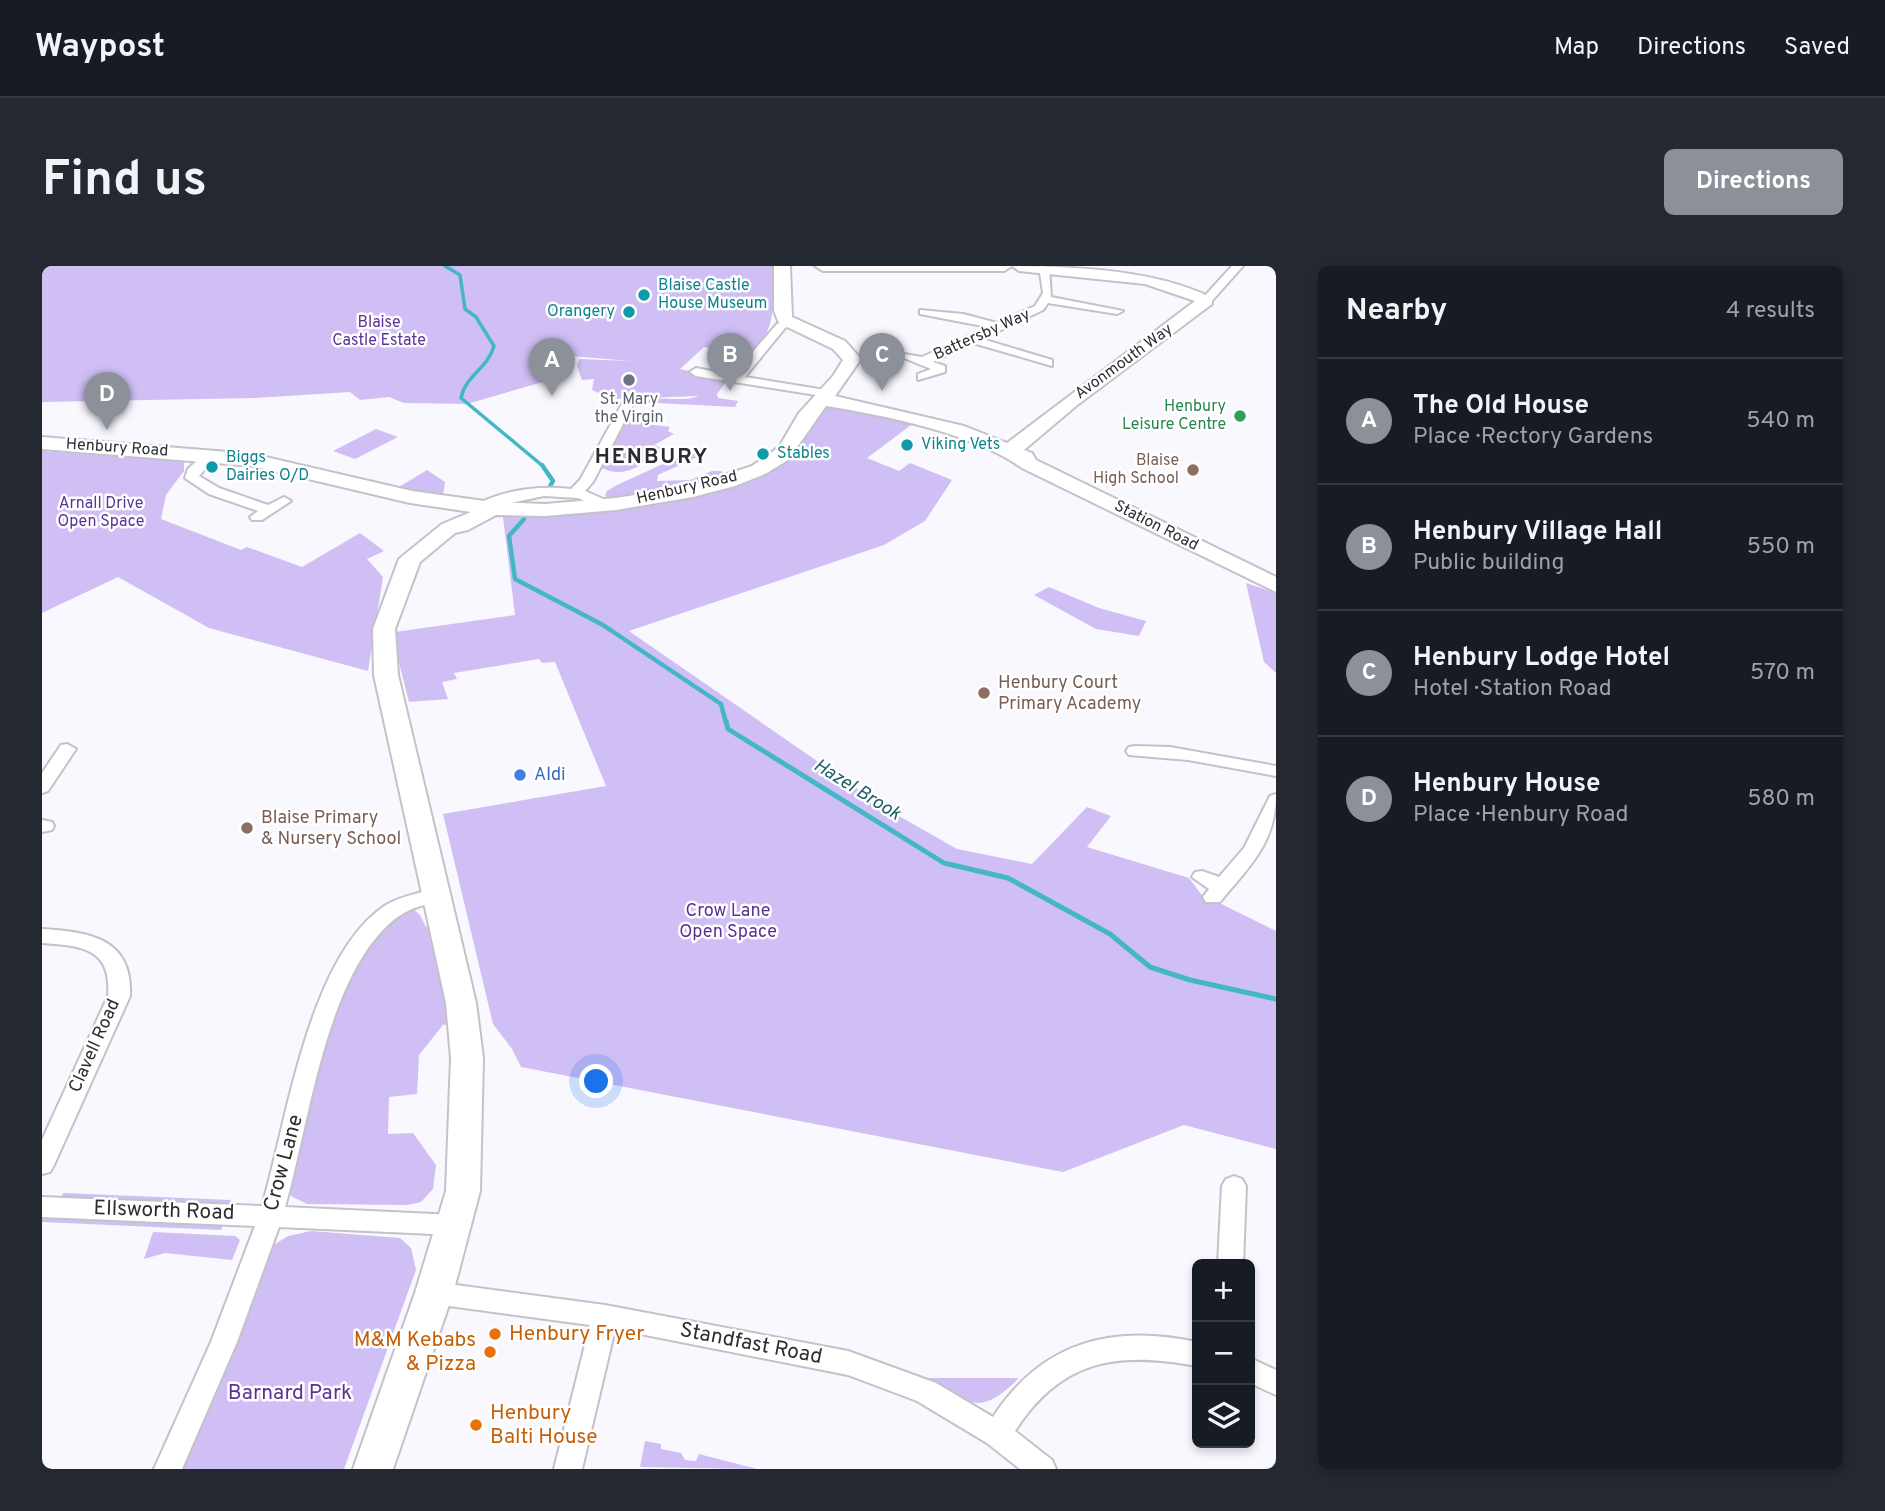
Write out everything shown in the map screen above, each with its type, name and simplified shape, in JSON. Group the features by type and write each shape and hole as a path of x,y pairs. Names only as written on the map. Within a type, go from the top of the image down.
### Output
{"main road":[{"path":"782,266 782,311 788,323"},
{"path":"823,266 1003,266"},
{"path":"1019,266 1091,269 1212,295"},
{"path":"781,285 804,276 852,268"},
{"name":"Avonmouth Way","path":"1008,449 1030,438 1030,433 1212,295"},
{"name":"Henbury Road","path":"42,443 253,460 480,507 543,509 603,504 687,491 758,470 781,456 798,435 808,414 849,370 852,356 839,345 788,323"},
{"name":"Station Road","path":"824,397 951,430 1008,449 1017,458 1276,585"},
{"path":"373,1469 434,1293 454,1225 465,1169 467,1037 386,675 383,638 390,609 410,559 449,528 461,526 480,507"}],"street":[{"path":"1212,295 1238,266"},
{"name":"Battersby Way","path":"922,362 1032,313 1046,299 1048,293 1044,267"},
{"path":"1046,299 1102,304 1117,311"},
{"path":"940,314 946,302"},
{"path":"924,312 999,327"},
{"path":"737,378 781,326 788,323"},
{"path":"975,340 1048,363"},
{"name":"Battersby Way","path":"908,356 941,369 922,377"},
{"path":"696,372 824,397"},
{"path":"573,494 586,482 627,405"},
{"path":"211,455 193,472 192,478 262,513 284,501"},
{"path":"480,507 504,496 539,493 592,497 603,504"},
{"path":"44,780 67,749"},
{"path":"1135,751 1164,750 1276,771"},
{"path":"1202,877 1217,892 1252,851 1276,800"},
{"name":"Crow Lane","path":"168,1469 208,1380 271,1215 290,1152 310,1053 330,998 360,945 382,919 394,909 437,895"},
{"name":"Clavell Road","path":"42,936 67,937 101,948 119,966 122,979 119,996 42,1165"},
{"path":"1230,1259 1234,1186"},
{"name":"Ellsworth Road","path":"42,1207 454,1225"},
{"name":"Standfast Road","path":"434,1293 605,1316 848,1363 926,1392 998,1434 1042,1469"},
{"path":"568,1469 605,1316"},
{"path":"998,1434 1020,1398 1045,1375 1068,1363 1125,1347 1156,1346 1192,1353"},
{"path":"1255,1372 1276,1383"}],"green space":[{"name":"Blaise Castle Estate","path":"42,266 775,266 771,321 754,354 704,347 680,369 728,379 717,394 718,398 738,401 735,407 637,402 651,398 683,399 699,396 613,399 592,390 594,379 582,380 577,366 579,359 631,361 570,356 559,350 536,348 546,381 467,404 404,403 389,397 360,400 350,392 255,398 42,402"},
{"name":"Crow Lane Open Space","path":"824,404 915,422 867,458 899,471 910,463 952,480 925,521 884,545 629,631 885,808 957,849 1032,864 1087,807 1111,816 1087,847 1189,878 1201,894 1276,931 1276,1149 1184,1125 1063,1172 521,1067 512,1049 493,1024 443,814 606,786 555,662 542,663 539,659 454,673 457,679 442,682 448,699 409,702 396,651 395,632 515,615 503,517 632,505 784,461 801,444 812,418"},
{"path":"630,418 646,424 670,427 668,431 674,434 654,445 665,449 650,454 635,468 614,472 601,467 624,420"},
{"path":"376,429 398,437 355,459 333,451"},
{"name":"Arnall Drive Open Space","path":"42,451 184,461 184,471 166,495 161,519 241,550 247,547 302,567 360,533 384,551 367,559 383,577 368,671 209,628 118,577 42,613"},
{"path":"689,452 699,456 658,475 657,481 690,480 712,471 721,471 727,476 682,488 611,499 605,496 607,491 617,485"},
{"path":"427,470 445,482 443,495 399,487"},
{"path":"1246,583 1276,593 1276,673 1264,662"},
{"path":"1049,587 1099,608 1146,621 1139,636 1096,629 1034,595"},
{"path":"412,908 420,915 426,927 431,926 449,1024 443,1025 419,1055 417,1094 389,1097 388,1134 413,1133 436,1165 433,1189 421,1202 408,1205 307,1204 291,1196 289,1188 331,1017 360,954 380,927 391,918"},
{"path":"63,1193 231,1200 229,1208 61,1200"},
{"path":"42,1214 224,1223 221,1230 42,1222"},
{"name":"Barnard Park","path":"311,1231 400,1238 411,1248 416,1270 344,1469 174,1469 269,1248 288,1236"},
{"path":"153,1232 235,1236 240,1240 232,1260 165,1253 144,1259"},
{"path":"922,1378 1019,1378 1005,1391 982,1403 962,1399"},
{"path":"645,1441 661,1444 661,1449 681,1453 685,1460 696,1461 699,1454 757,1469 640,1467"}],"waterway":[{"name":"Hazel Brook","path":"445,266 460,275 465,309 476,317 494,346 487,360 463,390 461,398 543,466"},
{"name":"Hazel Brook","path":"543,466 553,481 548,490"},
{"name":"Hazel Brook","path":"524,519 509,536 515,579 603,625 721,704 726,723"},
{"name":"Hazel Brook","path":"726,721 728,729 944,863 1008,878 1110,934 1150,967 1190,980 1276,999"}],"place":[{"name":"Blaise Castle House Museum","path":"644,295"},
{"name":"Orangery","path":"629,312"},
{"name":"St. Mary the Virgin","path":"629,380"},
{"name":"Henbury Village Hall","path":"730,391"},
{"name":"Henbury Lodge Hotel","path":"882,391"},
{"name":"The Old House","path":"552,396"},
{"name":"Henbury Leisure Centre","path":"1240,416"},
{"name":"Henbury House","path":"107,430"},
{"name":"Viking Vets","path":"907,445"},
{"name":"Stables","path":"763,454"},
{"name":"Biggs Dairies O/D","path":"212,467"},
{"name":"Blaise High School","path":"1193,470"},
{"name":"Henbury Court Primary Academy","path":"984,693"},
{"name":"Aldi","path":"520,775"},
{"name":"Blaise Primary & Nursery School","path":"247,828"},
{"name":"Henbury Fryer","path":"495,1334"},
{"name":"M&M Kebabs & Pizza","path":"490,1352"},
{"name":"Henbury Balti House","path":"476,1425"}],"district":[{"name":"HENBURY","path":"652,457"}]}
